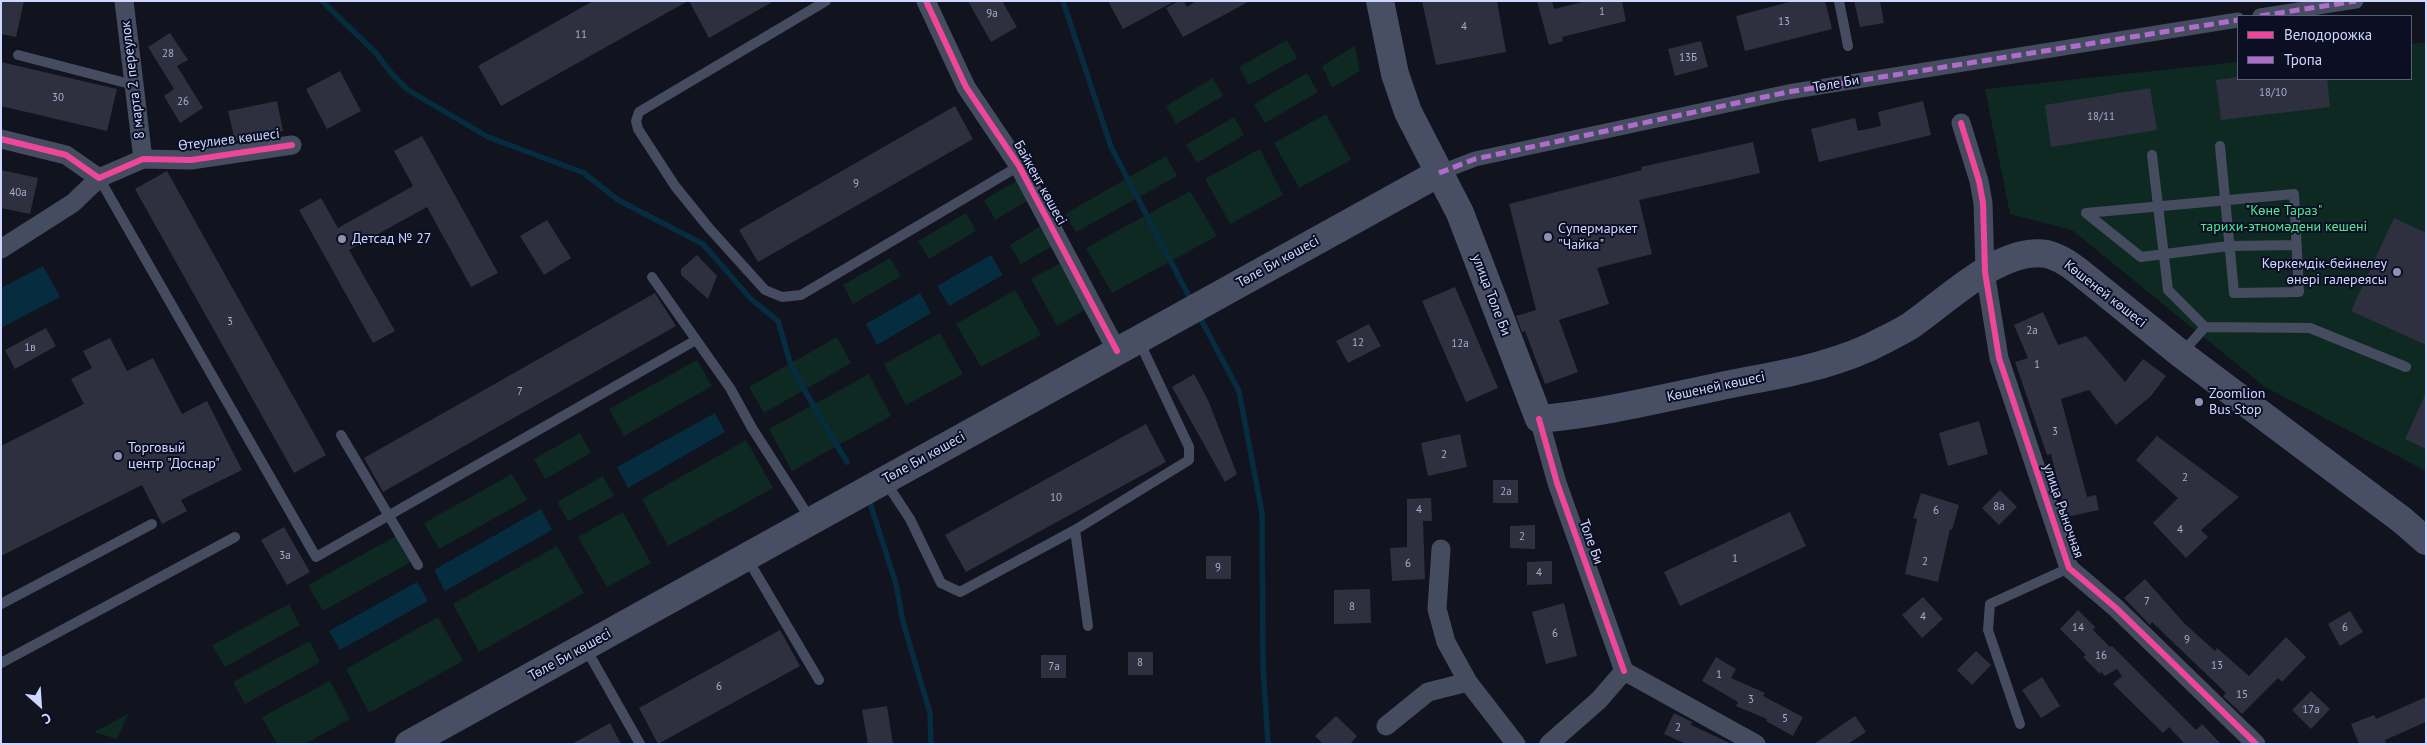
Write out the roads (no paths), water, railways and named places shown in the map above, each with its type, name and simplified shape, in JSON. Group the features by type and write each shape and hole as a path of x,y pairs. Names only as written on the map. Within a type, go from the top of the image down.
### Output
{"main road":[{"name":"улица Толе Би","path":"1380,1 1395,74 1408,112 1460,214 1539,420"},
{"name":"Төле Би көшесі","path":"418,742 811,520 1439,173"},
{"name":"Көшеней көшесі","path":"1539,420 1580,416 1812,367 1864,351 1909,327 1985,272 2009,258 2032,254 2047,254 2062,259 2182,354 2402,520 2426,541"}],"street":[{"name":"8 марта 2 переулок","path":"124,1 142,159"},
{"name":"Байкент көшесі","path":"926,1 966,86 1019,166 1128,345"},
{"path":"2266,15 2356,1"},
{"name":"Төле Би","path":"1439,173 1475,159 1788,92 2237,20"},
{"name":"улица Рыночная","path":"1961,123 1979,180 1985,272 1999,358 2069,568 2116,608 2256,744"},
{"path":"1,139 66,155 99,178 73,203 1,250"},
{"name":"Өтеулиев көшесі","path":"99,178 142,159 191,160 292,145"},
{"name":"Толе Би","path":"1539,420 1557,484 1624,670"},
{"path":"1441,549 1437,609 1446,642 1468,682 1516,744"},
{"path":"1548,744 1599,700 1624,670 1756,744"},
{"path":"1386,726 1428,692 1468,682"}],"lane":[{"path":"826,1 638,112 636,121 638,129 675,186 709,228 765,290 782,297 801,295 1019,166"},
{"path":"1839,1 1848,46"},
{"path":"18,55 134,85"},
{"path":"2220,146 2226,201 2229,246 2234,293 2299,292 2297,245 2294,194 2226,201 2158,205 2086,213 2141,257 2229,246 2297,245"},
{"path":"2152,156 2168,290 2205,327 2310,328 2406,367"},
{"path":"99,178 316,557 696,340"},
{"path":"652,277 730,388 752,428 811,520"},
{"path":"2182,354 2205,327"},
{"path":"884,480 910,519 941,583 960,592 1075,530 1189,460 1189,447 1128,345"},
{"path":"341,435 418,565"},
{"path":"1,604 152,524"},
{"path":"1075,530 1088,626"},
{"path":"1,663 235,537"},
{"path":"747,556 819,680"},
{"path":"2020,724 1988,630 1990,604 2069,568"},
{"path":"585,646 640,744"}],"water":[{"path":"991,255 1003,275 949,306 937,286"},
{"path":"43,266 60,297 1,328 1,288"},
{"path":"920,293 931,313 877,345 866,324"},
{"path":"715,413 725,432 628,488 617,467"},
{"path":"541,509 552,530 445,591 434,570"},
{"path":"417,582 428,601 340,650 329,631"}],"waterway":[{"path":"322,1 376,53 391,73 408,90 488,137 584,173 618,200 703,244 750,298 778,321 790,362 847,462"},
{"path":"1063,1 1111,147 1192,302"},
{"path":"1198,314 1239,391 1262,513 1263,665 1268,744"},
{"path":"870,503 896,584 903,622 930,713 931,744"}],"place":[{"name":"Супермаркет \"Чайка\"","path":"1548,237"},
{"name":"Детсад № 27","path":"342,239"},
{"name":"Көркемдік-бейнелеу өнері галереясы","path":"2397,272"},
{"name":"Zoomlion Bus Stop","path":"2199,402"},
{"name":"Торговый центр \"Доснар\"","path":"118,456"}],"park label":[{"name":"\"Көне Тараз\" тарихи-этномәдени кешені","path":"2284,220"}]}
